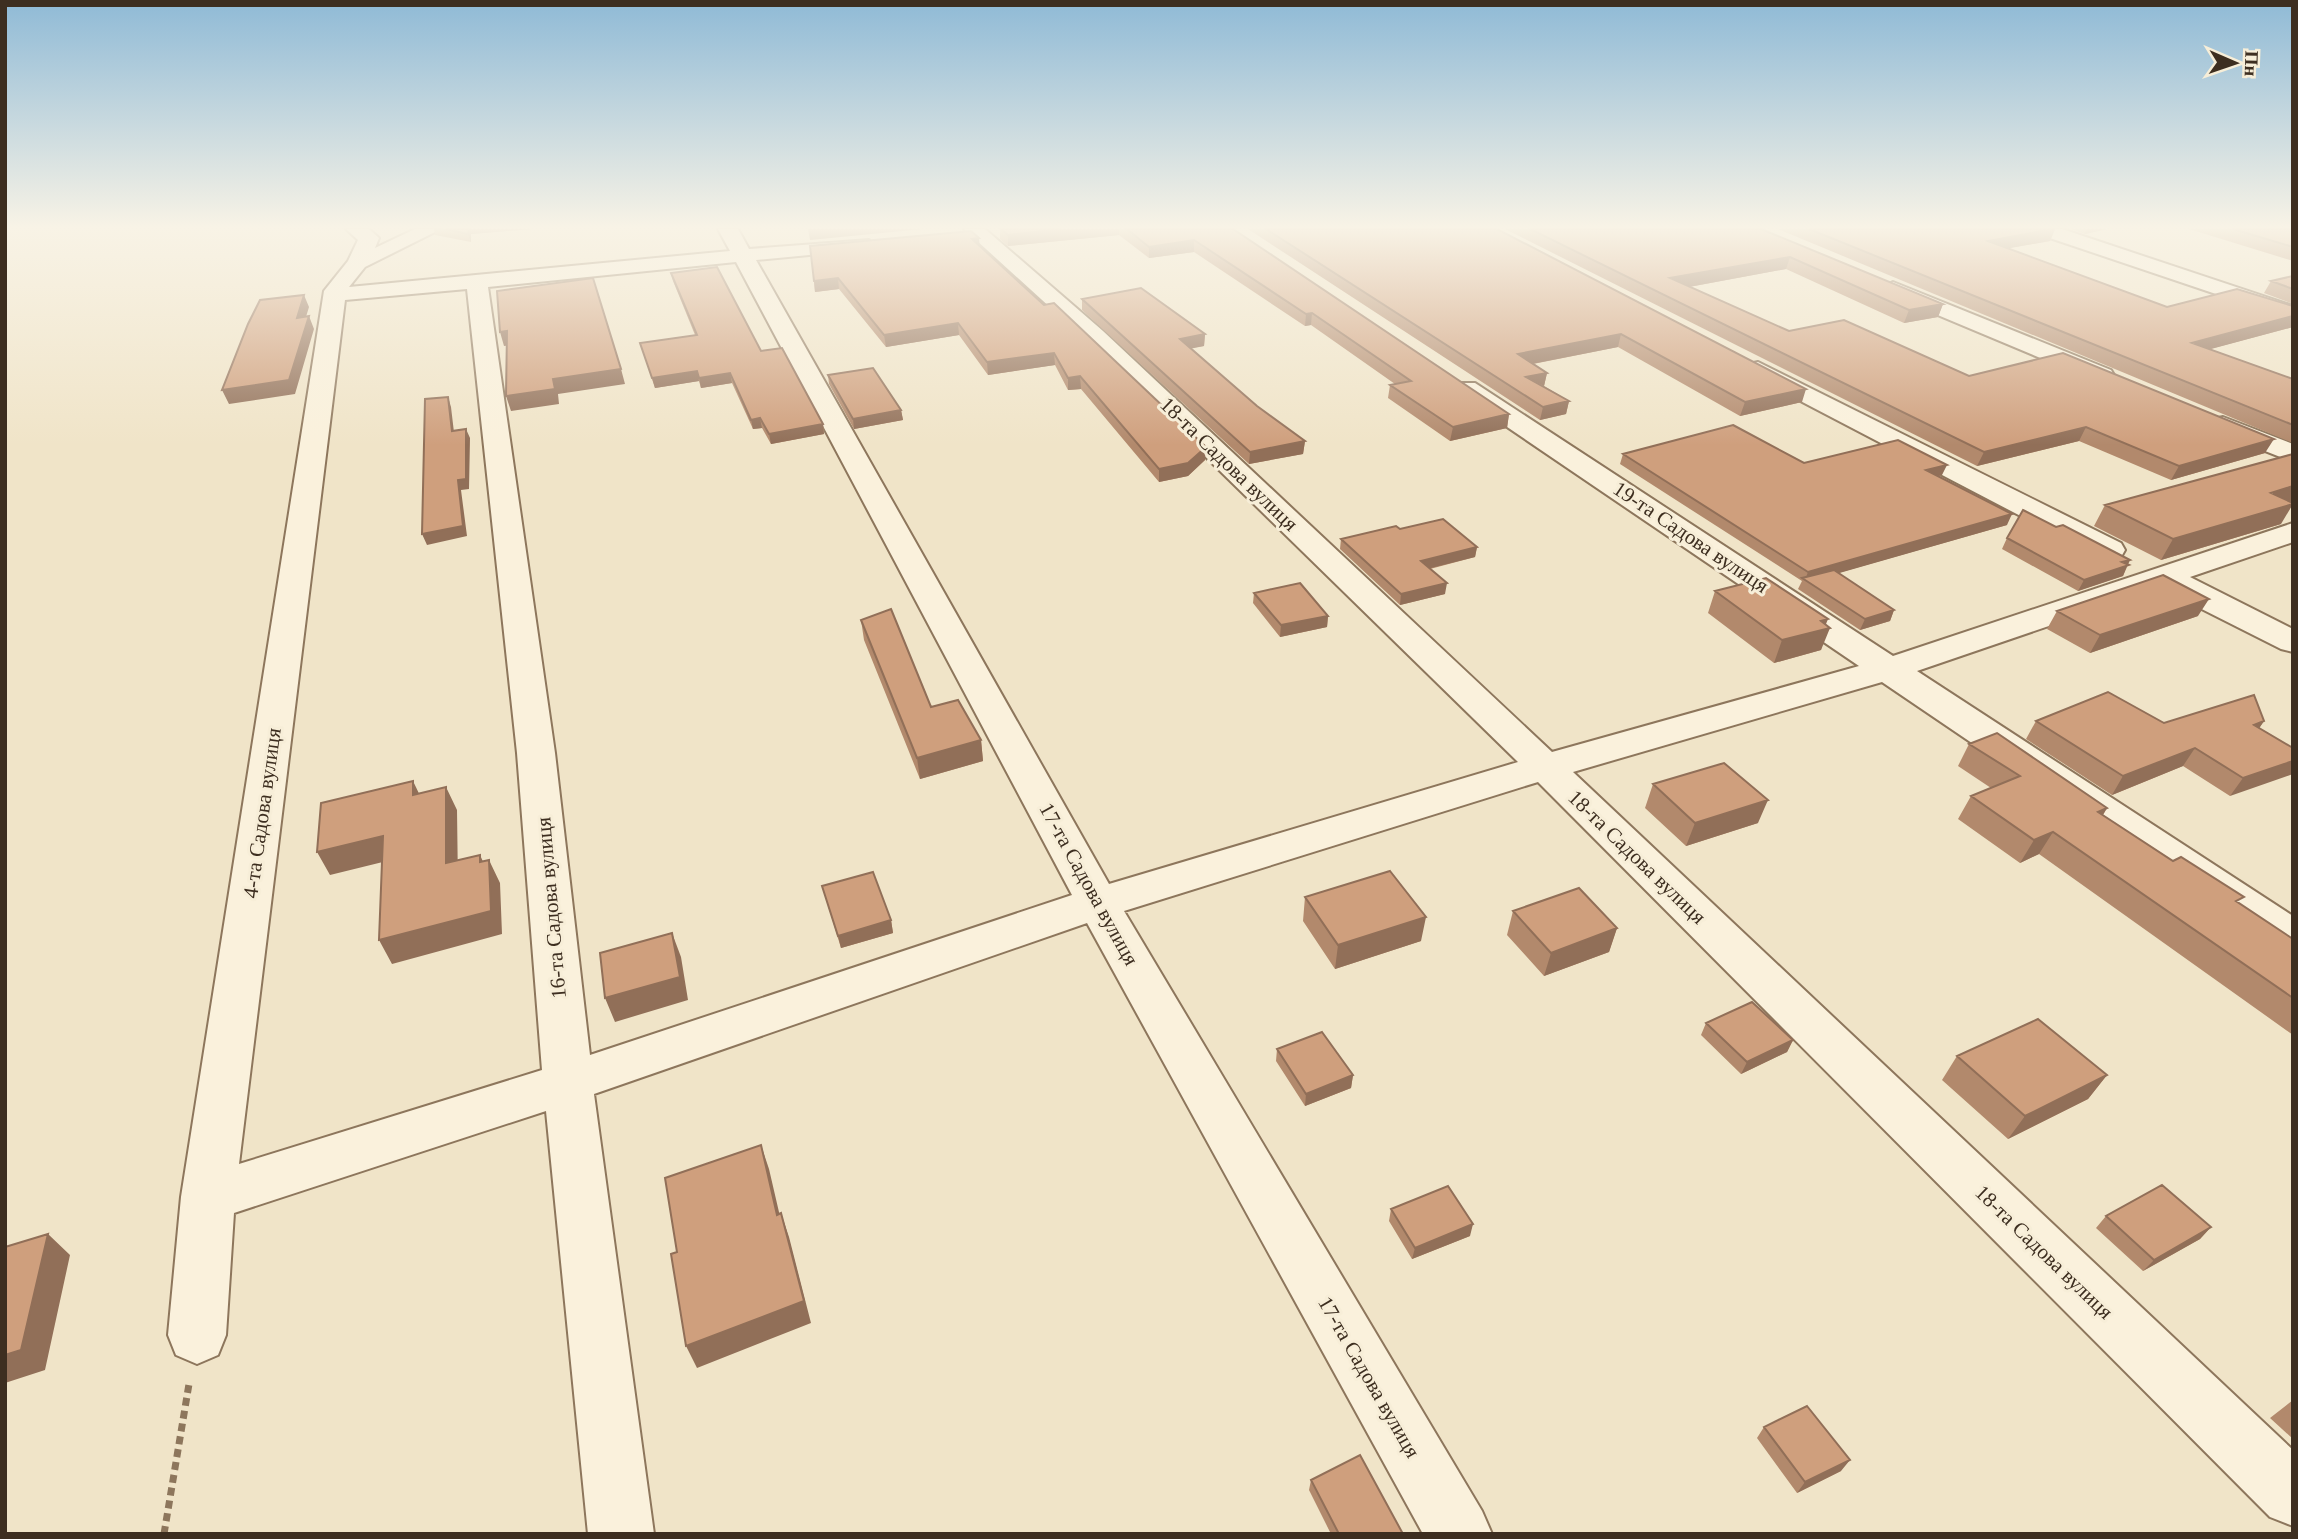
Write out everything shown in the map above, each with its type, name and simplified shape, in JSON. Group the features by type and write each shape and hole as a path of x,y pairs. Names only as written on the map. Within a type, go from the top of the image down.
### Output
{"street":[{"name":"4-та Садова вулиця","path":"197,1335 208,1197 343,301"},
{"name":"16-та Садова вулиця","path":"479,301 536,753 568,1083 621,1534"},
{"name":"17-та Садова вулиця","path":"767,301 1098,903 1459,1534"},
{"name":"18-та Садова вулиця","path":"1055,301 1095,336 1545,767 2293,1494"},
{"path":"1923,301 2125,385"},
{"path":"2257,301 2293,313"},
{"path":"1731,355 2293,642"},
{"name":"19-та Садова вулиця","path":"1437,368 2293,939"},
{"path":"2203,417 2293,454"},
{"path":"208,1197 568,1083 1098,903 1545,767 1888,669 2159,575 2293,532"}],"path":[{"path":"163,1534 197,1335"}],"building":[{"path":"260,301 302,301 297,318 309,316 289,380 222,390"},
{"path":"498,301 600,301 621,369 553,379 555,389 506,396 507,331 500,332"},
{"path":"683,301 735,301 761,351 782,348 823,424 769,434 760,418 751,420 730,373 699,378 697,371 652,378 640,343 697,335"},
{"path":"856,301 1039,301 1044,305 1054,303 1206,447 1188,463 1159,469 1080,376 1068,378 1054,353 987,362 958,323 884,335"},
{"path":"1084,301 1159,301 1205,334 1180,339 1257,406 1305,441 1250,452"},
{"path":"1286,301 1340,301 1509,414 1453,427 1390,385 1411,381 1312,313 1306,314"},
{"path":"1378,301 1636,301 1806,389 1745,402 1621,334 1518,354 1547,373 1526,377 1569,401 1543,407"},
{"path":"1676,301 1721,301 1789,331 1844,320 1969,376 2063,353 2274,439 2179,466 2086,427 1984,452"},
{"path":"1888,301 1935,301 1943,304 1909,310"},
{"path":"1986,301 2150,301 2167,307 2191,301 2276,301 2293,306 2293,316 2192,343 2293,379 2293,425"},
{"path":"873,368 901,410 853,419 828,375"},
{"path":"448,397 452,431 466,429 466,479 458,480 463,526 422,534 425,399"},
{"path":"1733,425 1804,463 1898,440 1947,465 1926,470 2012,514 1808,572 1623,454"},
{"path":"2293,454 2293,486 2271,493 2293,504 2173,539 2105,505"},
{"path":"2023,510 2056,527 2063,525 2130,560 2122,562 2129,565 2084,580 2007,538"},
{"path":"1443,519 1477,547 1421,561 1447,583 1401,594 1341,539 1396,526 1400,529"},
{"path":"1834,570 1894,610 1865,619 1802,578"},
{"path":"2163,575 2209,599 2100,635 2057,611"},
{"path":"1766,578 1828,619 1821,621 1830,628 1782,640 1715,591"},
{"path":"1300,583 1328,616 1281,625 1254,593"},
{"path":"891,609 931,707 958,700 981,740 917,758 861,620"},
{"path":"2108,692 2164,723 2254,695 2264,721 2254,725 2293,748 2293,761 2243,778 2195,748 2123,776 2036,721"},
{"path":"1997,733 2107,808 2098,812 2173,861 2181,857 2244,897 2236,901 2293,939 2293,998 2053,832 2034,840 1971,796 2020,776 1969,744"},
{"path":"1724,763 1768,800 1695,823 1653,784"},
{"path":"413,781 413,795 446,787 446,863 480,855 480,862 489,860 491,911 379,940 383,836 317,852 321,803"},
{"path":"1390,871 1426,917 1338,945 1305,897"},
{"path":"873,872 891,920 838,936 822,886"},
{"path":"1579,888 1617,928 1551,953 1513,911"},
{"path":"672,933 680,977 605,998 600,953"},
{"path":"1752,1002 1793,1040 1747,1062 1706,1023"},
{"path":"2038,1019 2107,1075 2025,1116 1957,1056"},
{"path":"1322,1032 1353,1075 1306,1094 1277,1049"},
{"path":"761,1145 777,1215 781,1213 804,1301 686,1346 671,1254 677,1252 665,1178"},
{"path":"2162,1185 2211,1227 2154,1260 2106,1216"},
{"path":"1448,1186 1473,1224 1415,1248 1391,1209"},
{"path":"48,1234 21,1350 5,1355 5,1247"},
{"path":"1807,1406 1850,1460 1805,1482 1764,1427"},
{"path":"1360,1455 1403,1534 1339,1534 1311,1480"}]}
